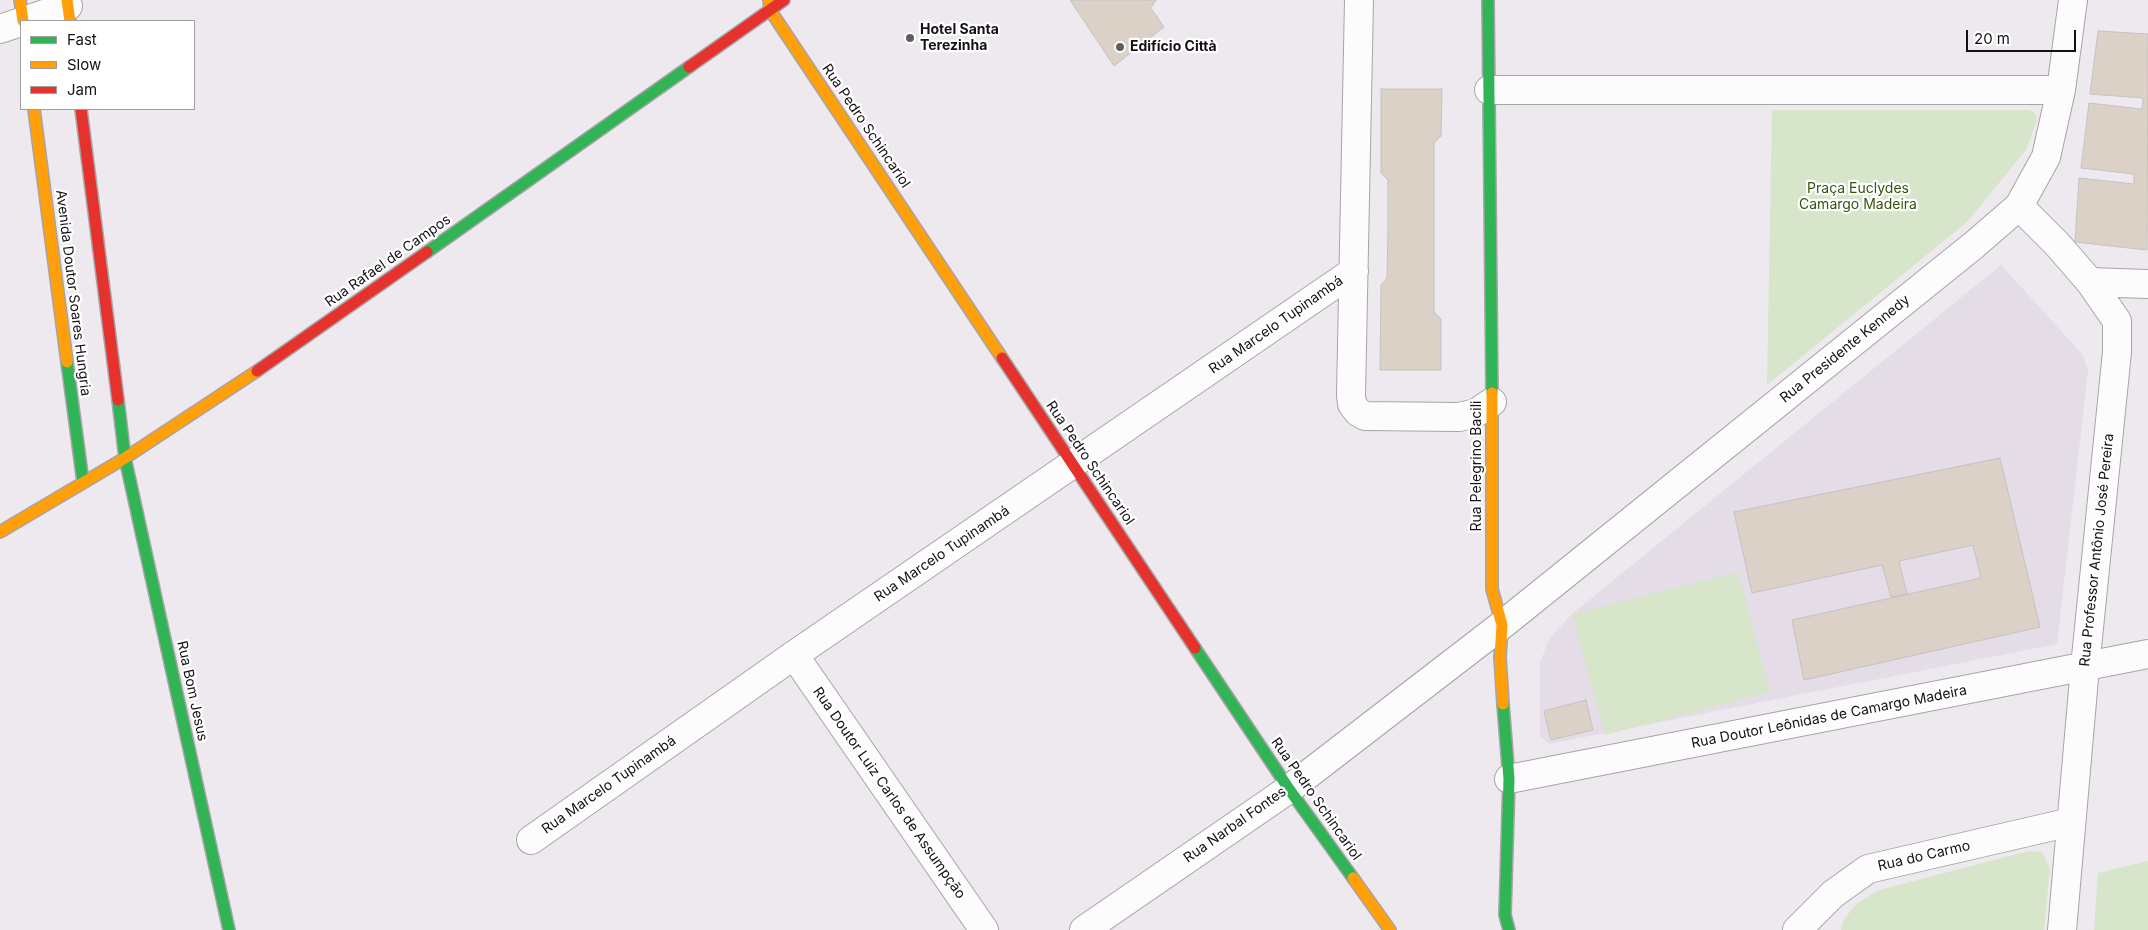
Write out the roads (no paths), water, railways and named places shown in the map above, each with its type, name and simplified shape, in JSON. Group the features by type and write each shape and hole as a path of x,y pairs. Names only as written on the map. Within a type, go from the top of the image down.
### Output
{"street":[{"name":"Rua Rafael de Campos","path":"0,532 125,458 272,361 769,5 784,0"},
{"path":"1359,0 1352,404 1358,412 1365,416 1459,417 1476,413 1492,402"},
{"name":"Rua Pelegrino Bacili","path":"1488,0 1492,590 1502,625 1500,657 1510,779 1505,915 1509,930"},
{"name":"Rua Presidente Kennedy","path":"1502,625 1974,246 2019,206 2046,157 2061,90 2073,0"},
{"name":"Rua Pedro Schincariol","path":"769,5 1289,789 1390,930"},
{"path":"16,18 68,9"},
{"path":"1489,90 2061,90"},
{"name":"Avenida Doutor Soares Hungria","path":"34,110 82,482"},
{"path":"81,110 125,458"},
{"name":"Rua Professor Antônio José Pereira","path":"2019,206 2057,244 2090,282 2117,321 2117,352 2085,667 2062,930"},
{"name":"Rua Marcelo Tupinambá","path":"531,840 794,655 1354,271"},
{"path":"2090,282 2148,284"},
{"name":"Rua Bom Jesus","path":"125,458 229,930"},
{"name":"Rua Narbal Fontes","path":"1084,930 1289,789 1502,625"},
{"name":"Rua Doutor Leônidas de Camargo Madeira","path":"1510,779 2148,654"},
{"name":"Rua Doutor Luiz Carlos de Assumpção","path":"794,655 984,930"},
{"name":"Rua do Carmo","path":"1797,930 1832,894 1868,869 2071,822"}],"place":[{"name":"Hotel Santa Terezinha","path":"910,38"},
{"name":"Edifício Città","path":"1120,47"}],"park label":[{"name":"Praça Euclydes Camargo Madeira","path":"1858,197"}]}
